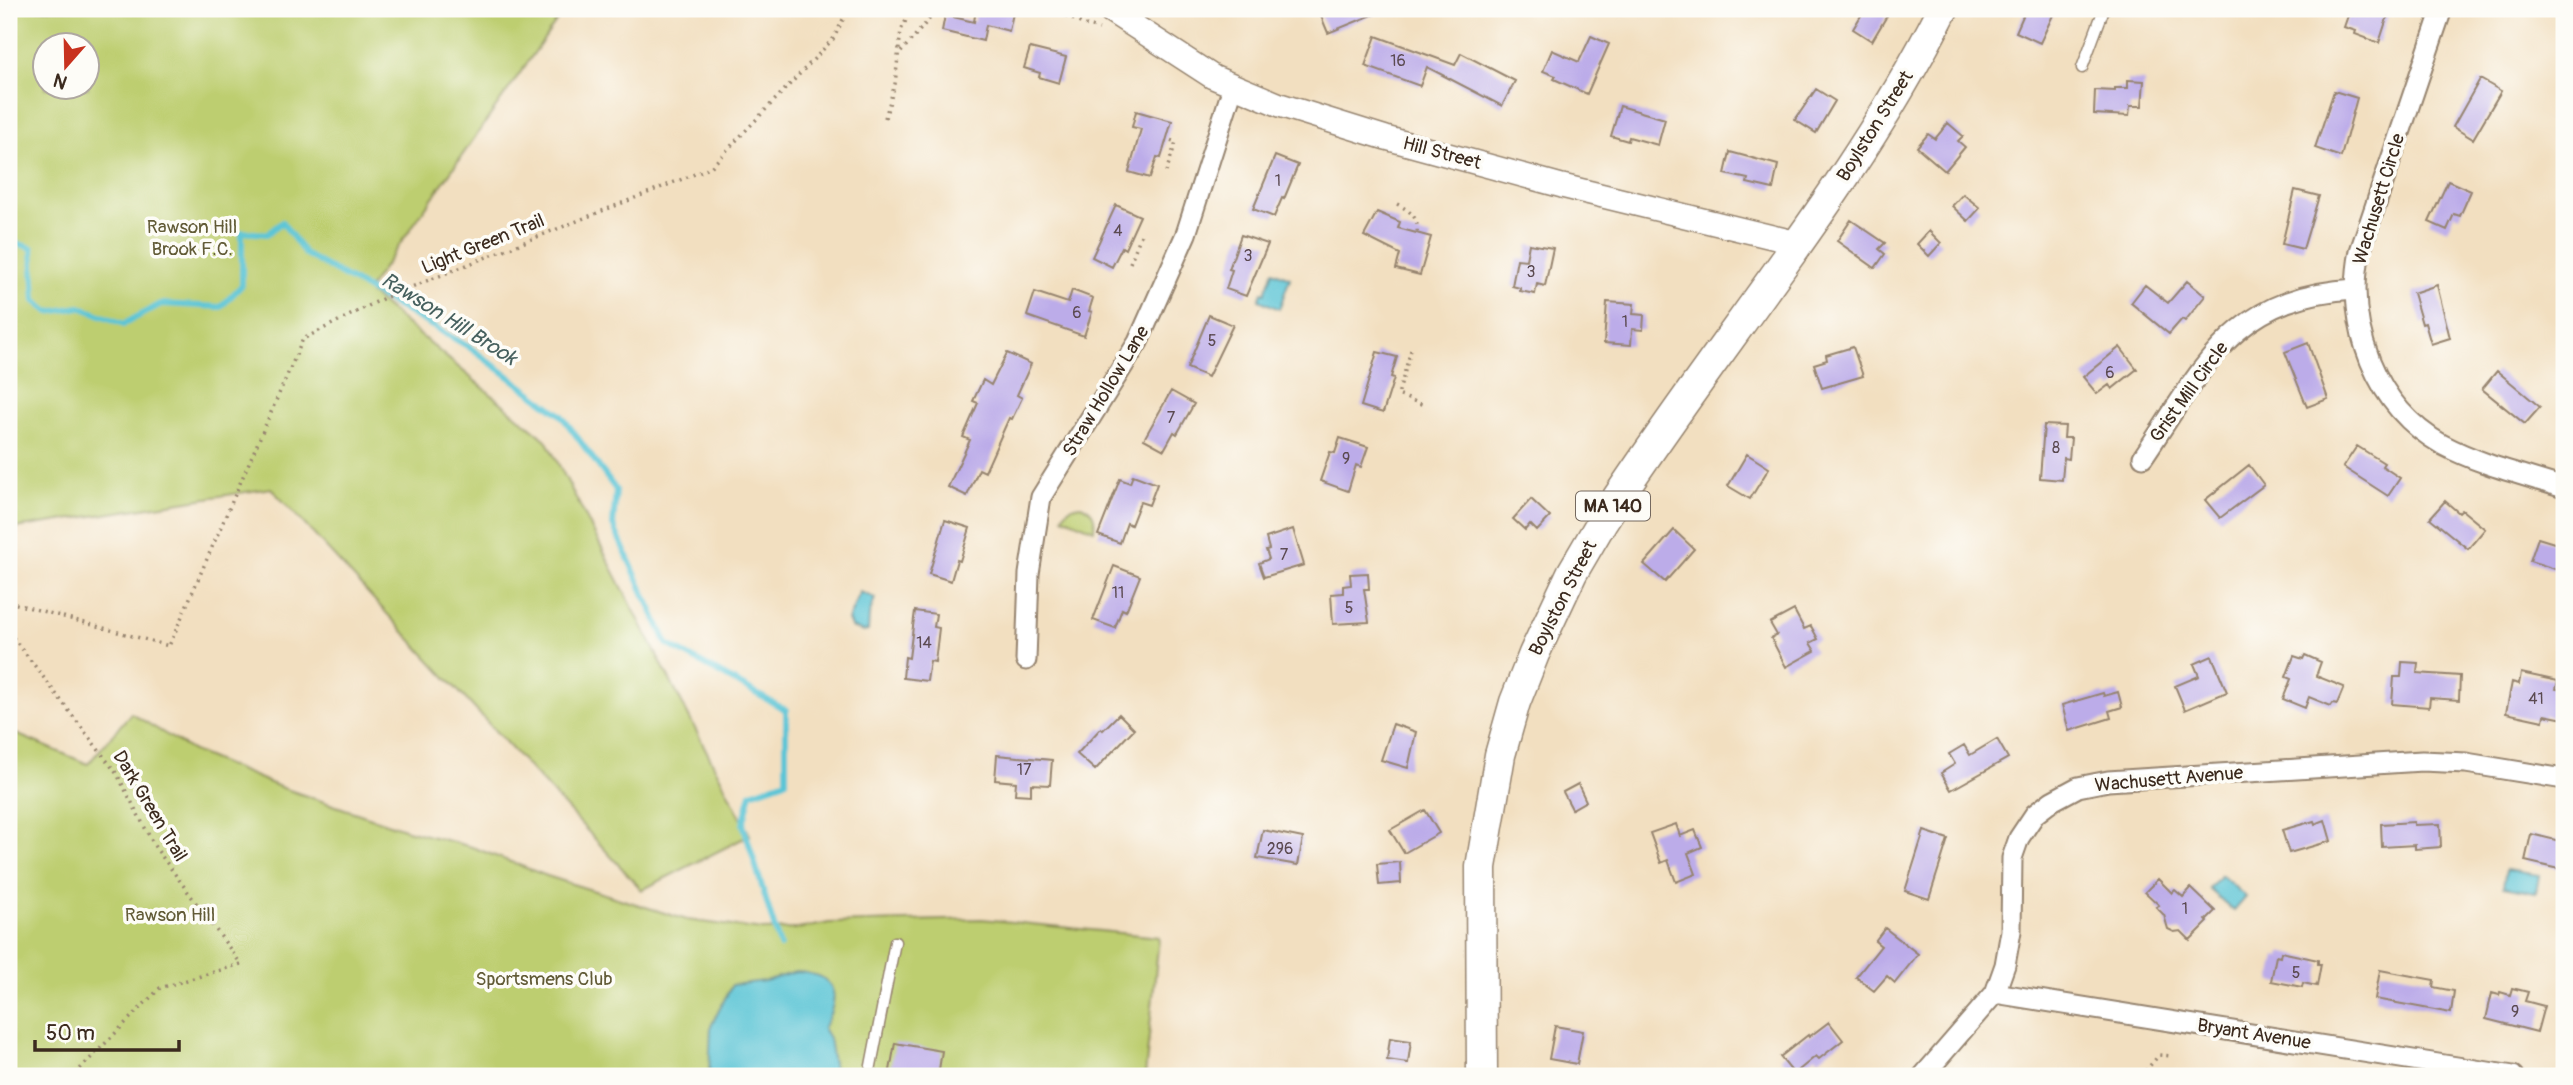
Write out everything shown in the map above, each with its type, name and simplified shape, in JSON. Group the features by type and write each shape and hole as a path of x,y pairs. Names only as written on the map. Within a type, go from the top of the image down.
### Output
{"main road":[{"name":"Boylston Street","path":"1482,1076 1482,855 1500,755 1520,690 1539,642 1572,573 1601,524 1858,154 1916,60 1943,9"}],"street":[{"name":"Hill Street","path":"1108,9 1233,87 1333,123 1562,186 1797,243"},
{"name":"Wachusett Circle","path":"2442,9 2360,251 2355,289 2359,326 2370,361 2388,393 2412,421 2441,444 2564,488"},
{"name":"Straw Hollow Lane","path":"1026,660 1030,574 1041,498 1138,342 1185,234 1233,87"},
{"name":"Grist Mill Circle","path":"2143,457 2214,352 2237,329 2264,311 2294,298 2326,291 2355,289"},
{"name":"Wachusett Avenue","path":"1923,1076 1995,993 2005,965 2011,931 2012,858 2019,838 2035,814 2078,787 2108,781 2422,761 2466,763 2564,779"},
{"name":"Bryant Avenue","path":"1995,993 2512,1076"}],"lane":[{"path":"2082,68 2104,9"},
{"path":"869,1076 895,942"}],"path":[{"name":"Light Green Trail","path":"9,602 169,646 303,339 384,298 710,167 834,38 848,9"},
{"path":"885,118 895,85 901,30 912,9"},
{"path":"900,53 938,9"},
{"path":"1166,172 1175,142 1167,139"},
{"path":"1397,204 1414,216 1418,224 1417,233"},
{"path":"1130,262 1141,235"},
{"path":"1411,350 1398,395 1424,405"},
{"name":"Dark Green Trail","path":"9,632 117,774 155,847 241,964 160,988 73,1076"},
{"path":"2141,1076 2159,1055 2171,1056"}],"green space":[{"name":"Rawson Hill Brook F.C.","path":"9,9 565,9 367,291 546,440 750,835 642,890 271,488 9,529"},
{"path":"1081,505 1093,514 1094,530 1063,517 1069,508"},
{"path":"131,713 193,751 280,787 407,830 472,847 547,876 687,920 763,930 798,929 829,923 982,919 1159,937 1145,1076 9,1076 9,731 88,764"}],"water":[{"path":"1273,271 1290,278 1279,309 1259,300 1262,292 1265,293"},
{"path":"860,592 875,598 869,615 868,631 863,632 851,627 848,620"},
{"path":"2506,870 2539,875 2536,893 2503,887"},
{"path":"2221,875 2246,897 2234,911 2209,889"},
{"path":"796,972 820,977 828,982 832,989 833,1006 823,1028 829,1038 835,1076 709,1076 711,1026 732,985 765,981"}],"building":[{"path":"976,9 1014,9 1009,31 986,25 983,41 942,31 945,15 974,22"},
{"path":"1318,9 1387,9 1328,33"},
{"path":"1865,9 1891,9 1872,41 1853,29"},
{"path":"2026,9 2038,9 2053,15 2040,43 2016,32"},
{"path":"2364,9 2390,9 2379,43 2344,27 2350,10 2362,14"},
{"path":"1376,36 1455,65 1461,53 1515,81 1502,106 1427,67 1420,86 1365,66"},
{"path":"1591,36 1609,44 1587,94 1543,71 1552,50 1579,62"},
{"path":"1030,48 1066,57 1059,83 1039,77 1040,73 1024,68"},
{"path":"2480,79 2501,91 2473,139 2453,127"},
{"path":"2128,80 2144,81 2142,106 2130,106 2129,116 2094,114 2095,90 2115,91 2115,88 2128,88"},
{"path":"1816,89 1835,101 1816,133 1795,120"},
{"path":"2334,91 2357,98 2341,157 2315,148"},
{"path":"1620,106 1665,119 1658,145 1629,137 1628,141 1611,136"},
{"path":"1136,111 1172,121 1161,158 1157,157 1150,178 1129,172 1141,129 1132,127"},
{"path":"1948,123 1963,136 1958,141 1965,147 1945,171 1917,147 1928,134 1935,139"},
{"path":"1730,152 1778,165 1773,189 1725,174"},
{"path":"1275,156 1298,165 1274,217 1253,209"},
{"path":"2448,181 2471,191 2460,216 2454,214 2447,230 2429,222"},
{"path":"2295,190 2319,196 2303,249 2282,244"},
{"path":"1963,194 1980,208 1968,221 1952,206"},
{"path":"1116,205 1140,216 1125,249 1122,247 1112,267 1092,257"},
{"path":"1377,212 1400,222 1398,228 1431,237 1420,275 1396,269 1400,254 1364,236"},
{"path":"1851,220 1885,243 1879,249 1885,254 1875,268 1837,241"},
{"path":"1929,231 1941,243 1929,256 1917,244"},
{"path":"1241,235 1268,244 1246,296 1226,289 1232,270 1229,269"},
{"path":"1529,244 1553,248 1545,286 1537,284 1535,294 1512,286 1517,259 1526,260"},
{"path":"2187,281 2205,296 2185,321 2182,319 2169,334 2131,303 2145,285 2168,303"},
{"path":"2437,285 2450,338 2431,344 2413,293"},
{"path":"1072,290 1093,298 1089,311 1092,312 1084,336 1027,316 1035,292 1068,303"},
{"path":"1607,302 1634,304 1633,314 1644,315 1643,330 1632,329 1631,345 1604,343"},
{"path":"1209,315 1233,325 1208,377 1187,368"},
{"path":"2308,343 2328,399 2307,407 2285,352"},
{"path":"1853,347 1863,376 1822,388 1814,364 1827,360 1826,355"},
{"path":"2120,347 2137,369 2112,389 2109,385 2097,394 2083,377"},
{"path":"1377,352 1397,357 1391,377 1394,378 1383,413 1361,406"},
{"path":"1007,353 1031,364 1017,395 1022,398 1012,419 1009,418 985,472 979,469 967,496 948,487 970,440 963,437 978,403 973,401 983,380 991,385"},
{"path":"2497,371 2540,407 2525,424 2482,389"},
{"path":"1171,391 1194,404 1177,434 1174,432 1164,450 1144,439"},
{"path":"2044,425 2065,426 2064,438 2071,438 2069,459 2064,458 2062,480 2040,478"},
{"path":"1340,438 1368,447 1361,467 1356,465 1348,491 1320,481 1330,452 1335,453"},
{"path":"2357,446 2384,463 2382,466 2400,478 2388,496 2343,467"},
{"path":"1747,454 1769,468 1750,499 1728,486"},
{"path":"2249,465 2264,485 2220,518 2205,500"},
{"path":"1133,475 1157,484 1149,505 1140,502 1131,525 1127,523 1120,543 1098,535 1120,479 1130,483"},
{"path":"1531,499 1550,517 1537,531 1530,524 1525,530 1513,519"},
{"path":"2445,501 2459,513 2462,510 2485,529 2468,549 2430,518"},
{"path":"945,520 970,528 951,581 929,574"},
{"path":"1293,529 1304,565 1264,577 1259,563 1269,559 1266,538"},
{"path":"1674,530 1694,549 1665,582 1644,564"},
{"path":"2538,538 2564,546 2564,572 2530,561"},
{"path":"1114,566 1140,576 1126,611 1122,609 1115,628 1093,620"},
{"path":"1368,573 1369,589 1364,589 1369,622 1333,624 1331,594 1343,593 1343,586 1351,585 1350,574"},
{"path":"1794,610 1804,629 1811,626 1818,639 1810,643 1815,651 1786,667 1771,638 1777,635 1770,623"},
{"path":"915,611 936,614 934,627 939,628 935,662 930,661 927,681 903,678 905,657 909,658"},
{"path":"2305,655 2321,662 2316,676 2344,687 2337,704 2333,703 2331,706 2309,697 2305,708 2283,699 2291,679 2286,677 2294,656 2303,659"},
{"path":"2212,656 2227,692 2185,710 2175,686 2199,676 2194,664"},
{"path":"2402,662 2418,663 2417,673 2460,676 2459,700 2430,698 2429,707 2392,704 2394,677 2401,677"},
{"path":"2521,673 2558,681 2556,689 2564,690 2564,719 2544,715 2543,721 2506,713 2512,682 2519,684"},
{"path":"2118,692 2122,707 2109,711 2111,718 2069,731 2062,705 2103,693 2104,696"},
{"path":"1119,714 1134,729 1095,770 1077,754 1101,728 1103,730"},
{"path":"1393,724 1416,732 1408,768 1381,760"},
{"path":"1997,739 2008,758 1951,790 1941,773 1955,764 1949,754 1964,745 1970,755"},
{"path":"997,755 1052,760 1050,785 1031,784 1031,795 1015,794 1016,782 995,780"},
{"path":"1578,784 1586,801 1572,809 1563,792"},
{"path":"1425,810 1439,833 1404,853 1390,830"},
{"path":"2325,820 2331,841 2289,853 2282,830"},
{"path":"2414,822 2414,825 2440,824 2441,847 2382,847 2381,824"},
{"path":"1676,824 1680,836 1695,830 1702,847 1688,853 1696,874 1676,882 1668,860 1661,863 1650,833"},
{"path":"1263,830 1303,838 1298,865 1257,858"},
{"path":"1924,831 1948,839 1929,899 1905,891"},
{"path":"2531,834 2564,842 2564,870 2525,861"},
{"path":"1400,862 1401,883 1379,885 1377,864"},
{"path":"2158,879 2172,893 2175,890 2183,897 2191,888 2215,911 2190,940 2181,931 2168,929 2164,915 2156,907 2159,905 2145,892"},
{"path":"1885,928 1918,954 1895,983 1887,976 1874,991 1856,977 1881,946 1875,941"},
{"path":"2281,952 2318,960 2318,964 2321,964 2317,986 2303,983 2302,987 2271,981 2276,956 2280,957"},
{"path":"2380,970 2434,980 2433,987 2454,991 2451,1013 2375,999"},
{"path":"2512,988 2528,992 2525,1001 2544,1006 2537,1032 2486,1019 2492,993 2510,995"},
{"path":"1829,1022 1843,1040 1819,1059 1816,1056 1794,1074 1780,1057"},
{"path":"1555,1026 1583,1031 1577,1064 1549,1059"},
{"path":"1390,1038 1411,1041 1408,1063 1387,1060"},
{"path":"895,1043 942,1051 938,1076 889,1076"}],"waterway":[{"name":"Rawson Hill Brook","path":"9,243 32,248 35,301 49,312 80,307 124,324 161,304 221,307 242,285 242,232 267,234 282,222 305,254 469,347 561,415 616,490 613,525 667,644 786,710 786,781 751,793 743,824 780,946"}],"park label":[{"name":"Rawson Hill","path":"170,915"},
{"name":"Sportsmens Club","path":"544,979"}]}
